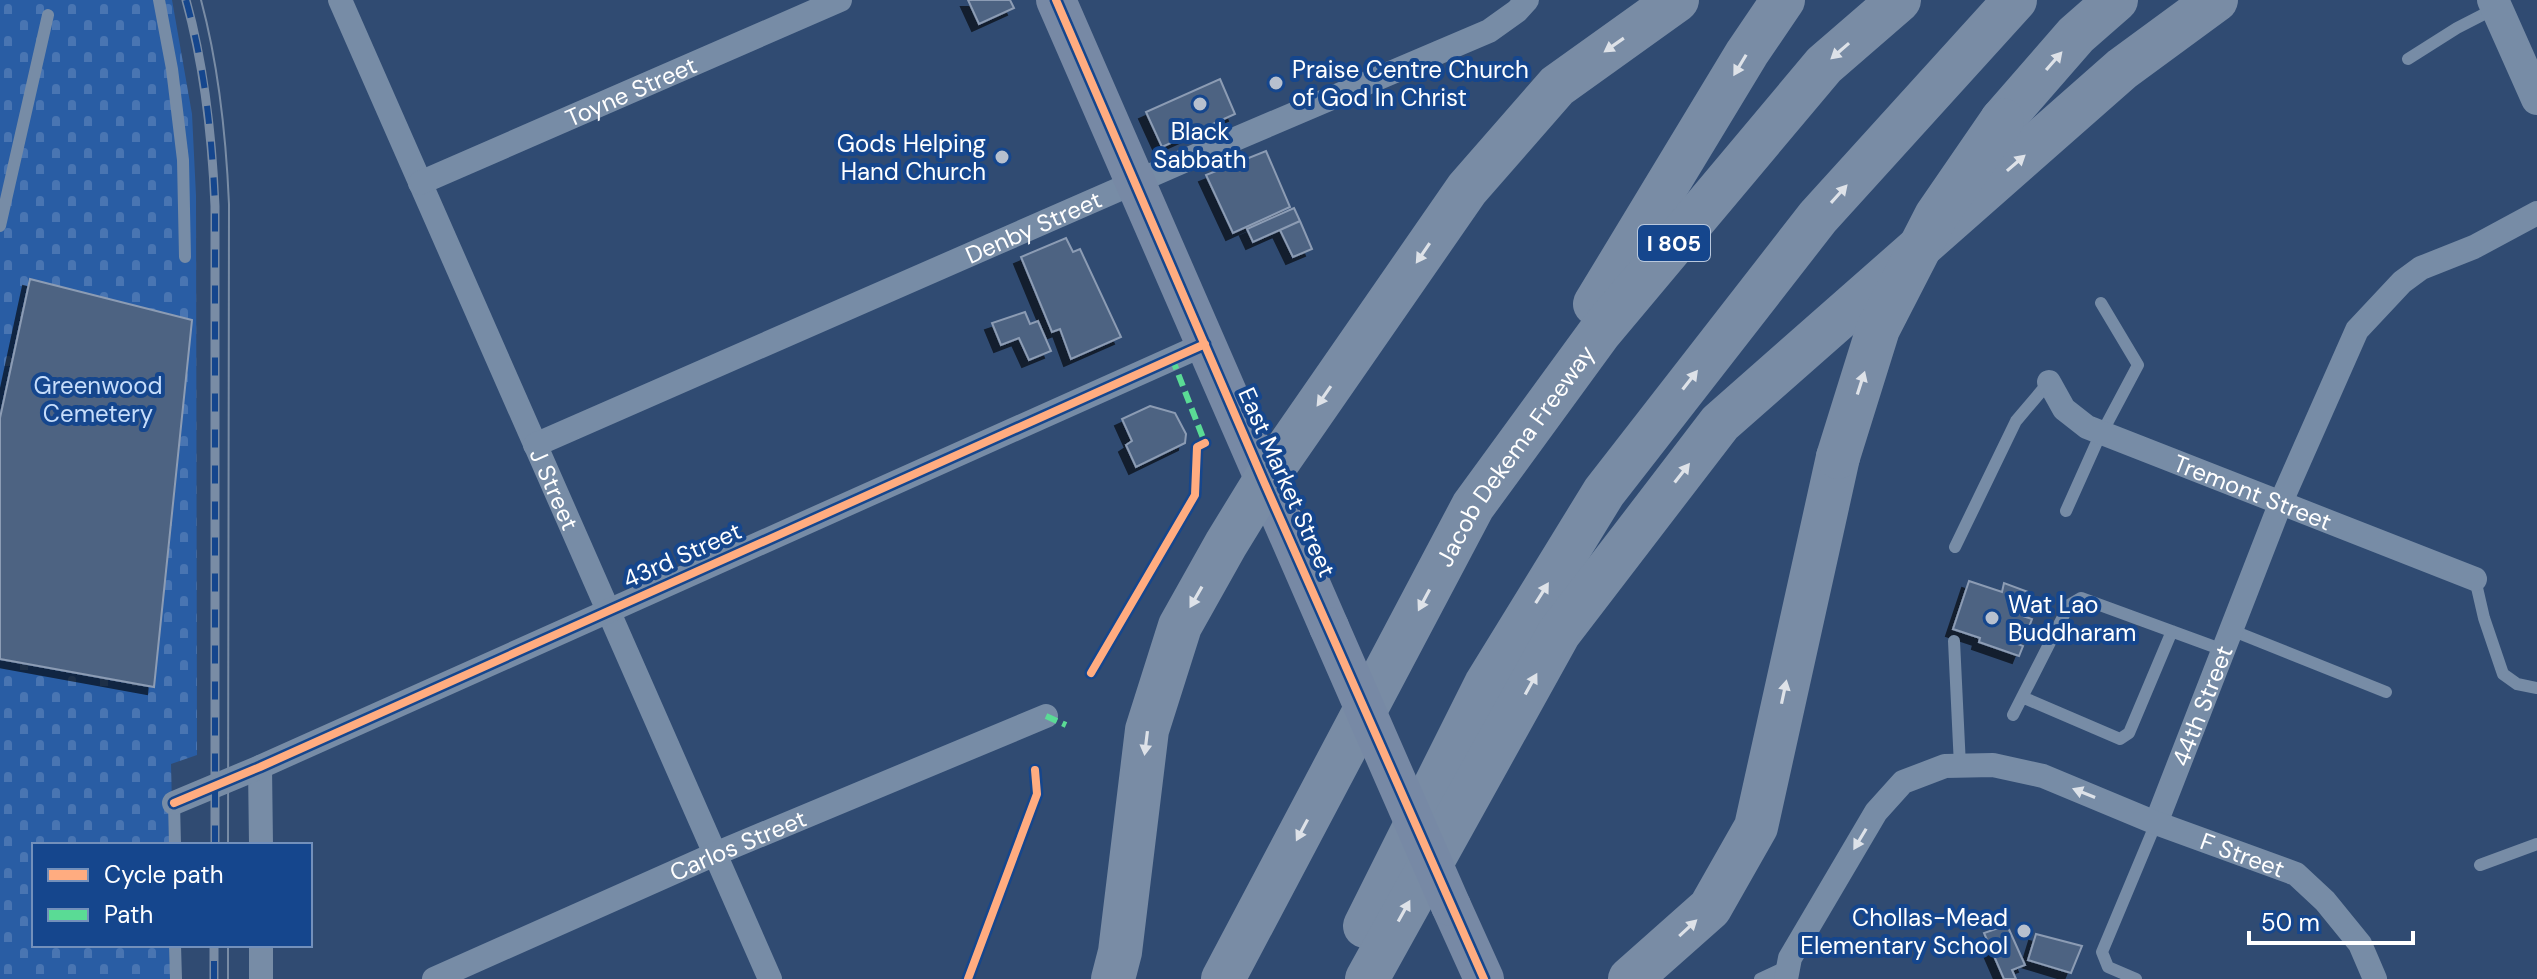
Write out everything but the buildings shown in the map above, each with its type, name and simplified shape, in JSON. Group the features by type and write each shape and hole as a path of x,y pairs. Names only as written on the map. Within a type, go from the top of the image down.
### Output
{"highway":[{"path":"1113,979 1120,952 1147,730 1180,626 1264,482 1467,189 1557,86 1677,0"},
{"path":"1473,506 1747,53 1783,0"},
{"name":"Jacob Dekema Freeway","path":"1223,979 1473,506 1600,332 1783,113 1824,65 1899,0"},
{"path":"1339,979 1486,684 1604,492 1818,217 2015,0"},
{"path":"1630,979 1710,908 1756,827 1797,630 1838,457 1878,329 1936,216 2002,120 2076,35 2116,0"},
{"path":"1367,979 1559,633 1720,423 2122,69 2216,0"}],"main road":[{"name":"East Market Street","path":"1056,0 1482,975"}],"street":[{"name":"J Street","path":"340,0 770,979"},
{"name":"Toyne Street","path":"420,183 840,0"},
{"name":"Denby Street","path":"535,445 1489,31 1527,0"},
{"path":"2495,4 2537,99"},
{"name":"44th Street","path":"2156,823 2281,502 2357,330 2402,282 2421,268 2474,247 2537,213"},
{"name":"43rd Street","path":"174,803 1205,344"},
{"name":"Tremont Street","path":"2049,382 2064,409 2087,427 2475,579"},
{"name":"Carlos Street","path":"434,979 715,854 1046,716"},
{"path":"1787,972 1790,958 1876,812 1903,782 1945,766 1993,765 2043,776 2156,823"},
{"path":"260,767 261,843"},
{"name":"F Street","path":"2156,823 2296,874 2325,901 2360,944 2375,979"},
{"path":"261,947 261,979"}],"lane":[{"path":"159,0 172,69 183,160 185,257"},
{"path":"2408,59 2495,4"},
{"path":"0,226 48,15"},
{"path":"2066,511 2138,365 2101,303"},
{"path":"1955,547 2016,421 2049,382"},
{"path":"2475,579 2503,674 2517,684 2537,688"},
{"path":"2013,715 2069,605 2081,598 2172,631 2227,640 2386,692"},
{"path":"2022,697 2120,739 2129,733 2172,631"},
{"path":"1954,641 1960,766"},
{"path":"174,803 175,843"},
{"path":"2136,979 2108,967 2102,952 2156,823"},
{"path":"2480,865 2537,844"},
{"path":"175,947 176,979"},
{"path":"1760,979 1787,972"}],"green space":[{"name":"Greenwood Cemetery","path":"0,0 172,0 192,114 196,196 197,755 171,764 173,843 32,843 32,947 174,947 173,979 0,979"}],"tram line":[{"path":"201,0 221,101 229,204 228,843"},
{"path":"228,947 228,979"}],"railway":[{"path":"186,0 206,102 215,206 215,843"},
{"path":"214,947 214,979"}],"marked path":[{"path":"1172,358 1205,443 1199,446"},
{"path":"1046,716 1066,725"}],"cycle path":[{"path":"1056,0 1264,482 1484,979"},
{"path":"174,803 1205,344"},
{"path":"1091,673 1195,495 1197,447 1205,443"},
{"path":"968,979 1037,794 1035,770"}],"place":[{"name":"Praise Centre Church of God In Christ","path":"1276,83"},
{"name":"Black Sabbath","path":"1200,104"},
{"name":"Gods Helping Hand Church","path":"1002,157"},
{"name":"Wat Lao Buddharam","path":"1992,618"},
{"name":"Chollas-Mead Elementary School","path":"2024,931"}]}
